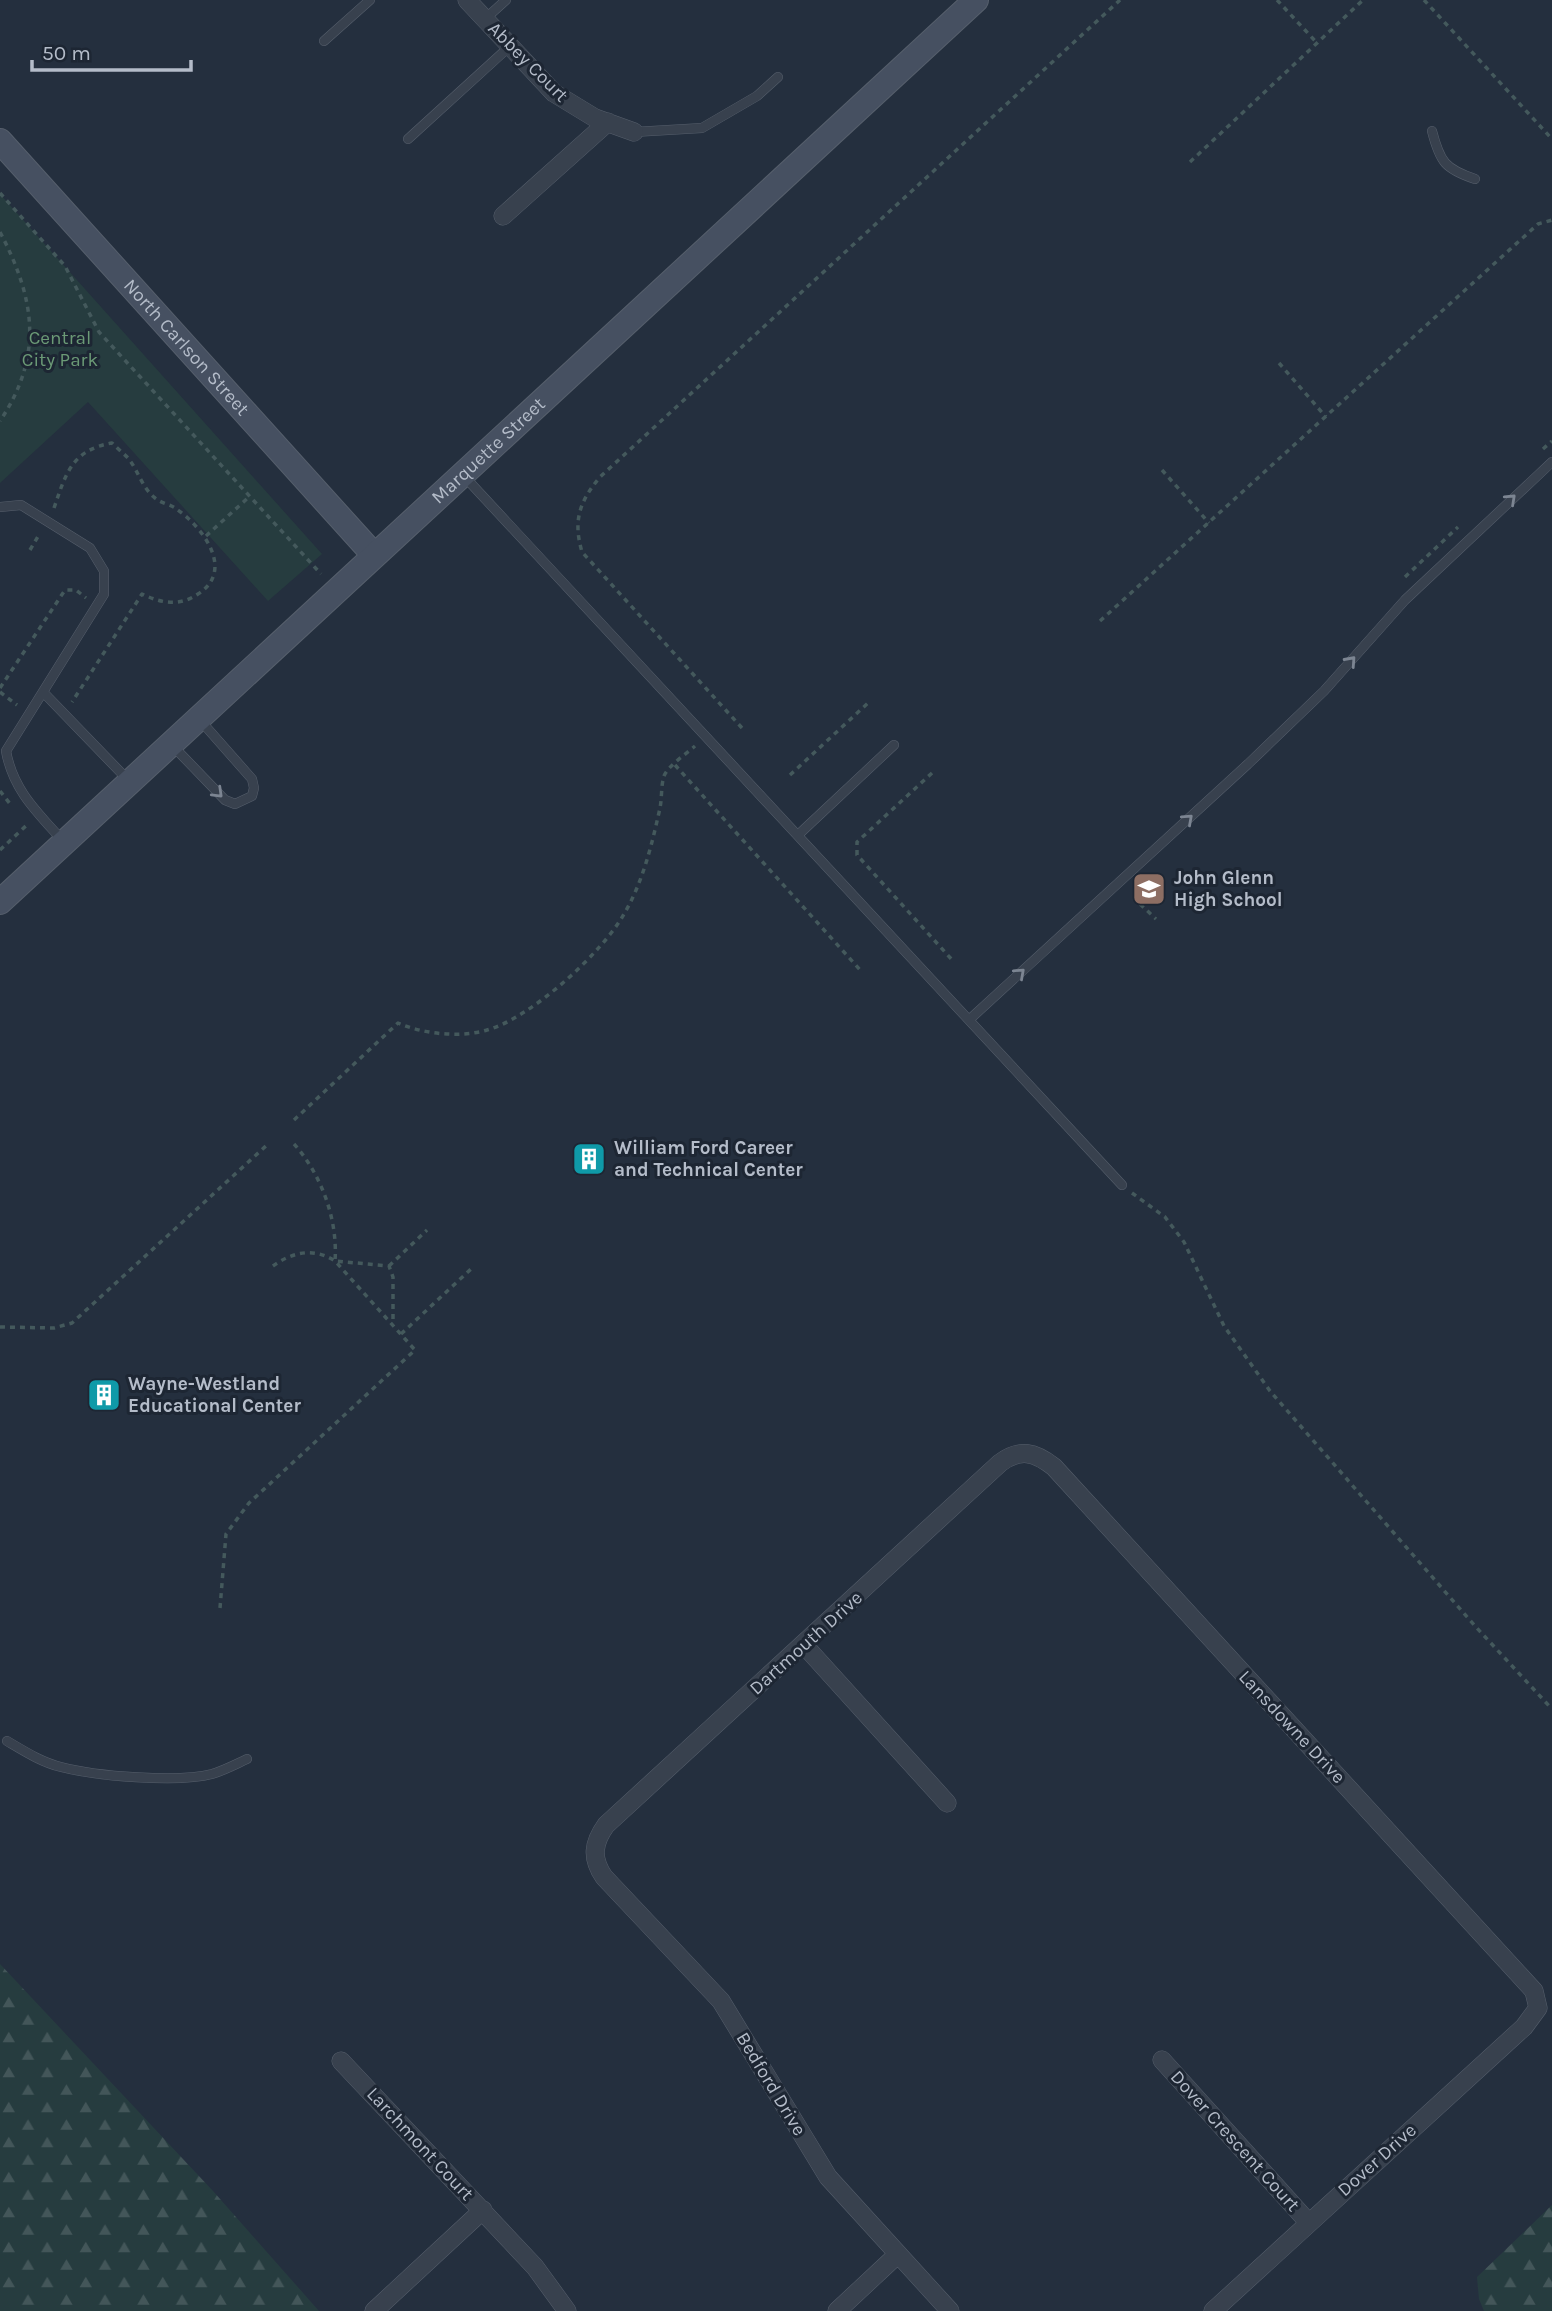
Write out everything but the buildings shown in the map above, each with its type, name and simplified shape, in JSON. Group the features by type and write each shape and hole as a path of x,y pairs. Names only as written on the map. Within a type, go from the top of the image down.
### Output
{"street":[{"name":"Abbey Court","path":"467,0 554,93 571,105 634,132"},
{"name":"Marquette Street","path":"0,902 976,0"},
{"path":"503,216 608,122"},
{"name":"North Carlson Street","path":"0,141 374,555"},
{"name":"Dartmouth Drive","path":"595,1856 597,1837 606,1825 1000,1463 1012,1454 1022,1452 1035,1455"},
{"name":"Lansdowne Drive","path":"1035,1455 1054,1467 1522,1975 1534,1991 1538,2008"},
{"path":"804,1645 947,1803"},
{"name":"Bedford Drive","path":"595,1856 597,1867 604,1877 721,2001 828,2177 950,2311"},
{"name":"Dover Drive","path":"1213,2311 1524,2027 1538,2008"},
{"name":"Dover Crescent Court","path":"1162,2060 1309,2222"},
{"name":"Larchmont Court","path":"341,2061 482,2210 374,2311"},
{"path":"482,2210 535,2267 567,2311"},
{"path":"837,2311 897,2255"}],"lane":[{"path":"324,41 370,0"},
{"path":"485,19 506,0"},
{"path":"408,139 509,47"},
{"path":"634,132 702,128 757,96 778,77"},
{"path":"1432,131 1443,163 1454,172 1475,179"},
{"path":"970,1019 1248,764 1324,691 1405,600 1552,462"},
{"path":"462,474 1122,1185"},
{"path":"0,507 20,505 90,548 104,571 104,594 6,751 10,773 24,798 65,842"},
{"path":"43,692 130,782"},
{"path":"171,744 225,800 235,804 252,796 252,779 199,719"},
{"path":"798,835 894,746"},
{"path":"7,1741 33,1757 61,1767 122,1774 175,1777 210,1774 247,1759"}],"path":[{"path":"742,729 582,552 577,514 585,494 600,477 1120,0"},
{"path":"1277,0 1318,44"},
{"path":"1190,162 1363,0"},
{"path":"1424,0 1552,139"},
{"path":"0,193 65,266 99,332 337,590"},
{"path":"1100,621 1538,223 1552,220"},
{"path":"0,232 22,277 30,326 27,364 0,421"},
{"path":"1279,363 1326,417"},
{"path":"53,510 75,459 92,447 112,443 128,458 156,499 174,506 206,536 217,563 212,581 198,594 179,603 157,602 142,594 72,703"},
{"path":"1161,470 1209,523"},
{"path":"206,536 250,496"},
{"path":"30,550 41,531"},
{"path":"12,714 18,704 0,690 65,590 76,590 97,605"},
{"path":"790,775 868,702"},
{"path":"294,1120 398,1023 416,1030 450,1033 487,1030 523,1011 583,965 624,914 650,851 665,774 695,746"},
{"path":"675,765 862,972"},
{"path":"933,773 857,842 857,855 954,962"},
{"path":"0,850 30,823"},
{"path":"1140,904 1156,919"},
{"path":"294,1144 320,1179 336,1248 335,1261"},
{"path":"0,1327 54,1328 72,1323 267,1145"},
{"path":"1122,1185 1165,1217 1184,1242 1224,1326 1270,1391 1475,1626 1552,1709"},
{"path":"335,1261 389,1266 426,1230"},
{"path":"220,1608 226,1534 249,1503 415,1350 335,1261 326,1255 299,1253 283,1258 269,1269"},
{"path":"389,1266 393,1277 393,1326"},
{"path":"401,1334 471,1269"}],"green space":[{"name":"Central City Park","path":"0,194 322,554 268,601 88,402 0,483"},
{"path":"0,1964 213,2191 319,2311 0,2311"},
{"path":"1552,2205 1552,2311 1484,2311 1479,2299 1477,2277"}],"place":[{"name":"John Glenn High School","path":"1149,889"},
{"name":"William Ford Career and Technical Center","path":"589,1159"},
{"name":"Wayne-Westland Educational Center","path":"104,1395"}]}
